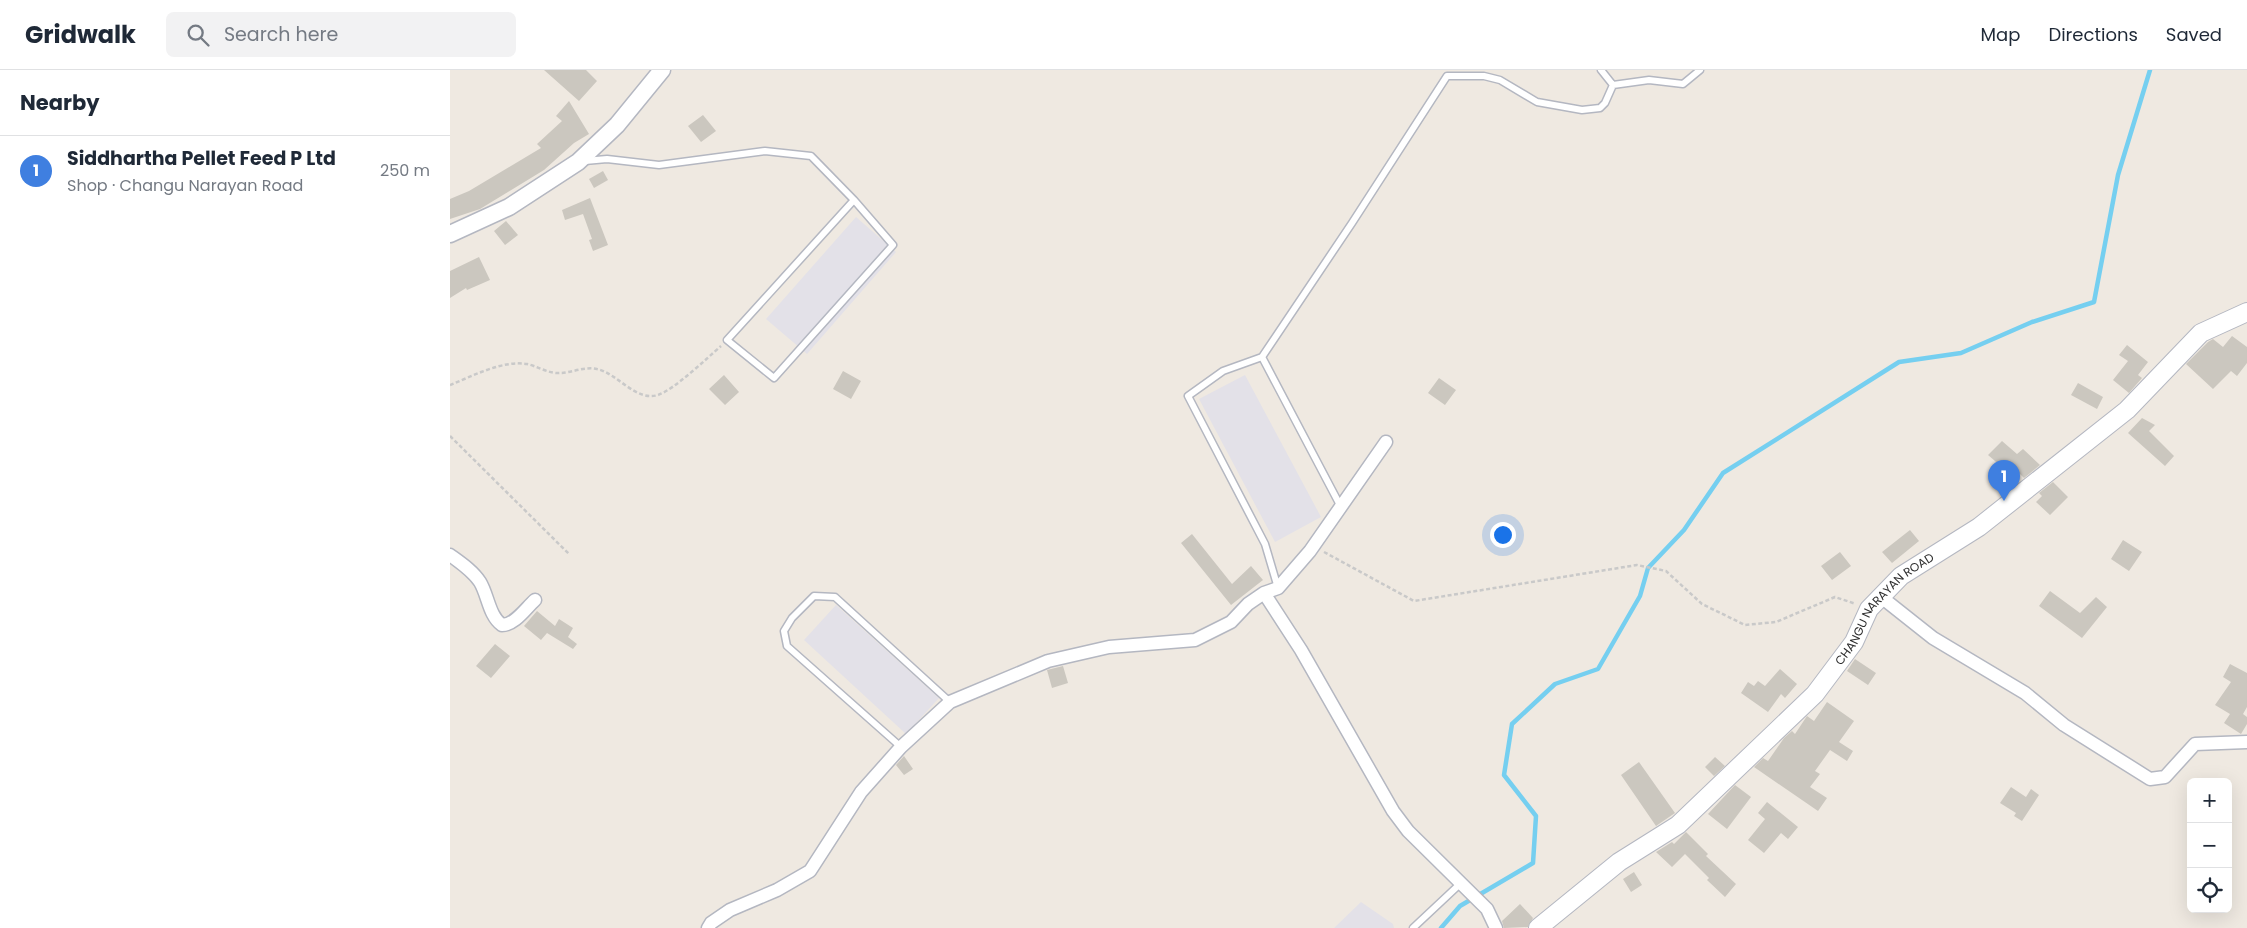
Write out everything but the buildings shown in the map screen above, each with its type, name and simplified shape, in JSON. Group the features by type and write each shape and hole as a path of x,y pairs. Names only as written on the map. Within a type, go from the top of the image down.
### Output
{"main road":[{"name":"CHANGU NARAYAN ROAD","path":"1538,928 1619,862 1678,825 1815,694 1854,642 1874,602 1901,576 1979,527 2127,410 2201,333 2247,312"}],"street":[{"path":"450,234 509,207 578,162 617,125 662,70"},
{"path":"708,928 711,923 730,910 777,890 810,870 861,792 901,747 950,702 1048,661 1108,648 1195,640 1231,622 1248,604 1264,593 1278,588 1315,546 1386,442"},
{"path":"450,556 467,567 480,583 494,617 502,624 514,621 535,600"},
{"path":"1264,593 1301,650 1393,810 1408,831 1487,908 1496,928"},
{"path":"1874,602 2025,693 2064,725 2150,779 2165,777 2195,744 2247,742"}],"lane":[{"path":"1601,70 1613,85"},
{"path":"1613,85 1650,80 1683,84 1700,70"},
{"path":"1278,588 1265,544 1188,396 1223,371 1262,357 1447,76 1484,76 1500,80 1537,102 1582,110 1600,108 1606,103 1613,85"},
{"path":"578,162 607,159 659,165 766,151 811,156 854,200 893,245 774,378 727,340 854,200"},
{"path":"1262,357 1341,507"},
{"path":"901,747 787,646 784,631 792,618 814,596 835,597 950,702"},
{"path":"1413,928 1461,883"}],"path":[{"path":"450,385 502,366 526,364 557,374 594,368 608,372 636,392 648,396 658,395 686,376 727,340"},
{"path":"450,436 569,554"},
{"path":"1315,546 1343,564 1414,601 1638,565 1666,572 1702,604 1745,625 1776,622 1834,597 1874,602"}],"shaded area":[{"path":"856,217 896,252 807,354 766,319"},
{"path":"1245,375 1321,517 1275,542 1199,399"},
{"path":"836,605 939,698 906,734 804,640"},
{"path":"1361,902 1393,924 1394,928 1334,928"}],"waterway":[{"path":"1441,928 1460,906 1533,863 1536,816 1504,775 1512,724 1555,684 1598,669 1640,596 1648,568 1684,530 1723,473 1899,362 1961,353 2032,322 2094,302 2118,175 2150,70"}],"place":[{"name":"Siddhartha Pellet Feed P Ltd","path":"2004,501"}]}
